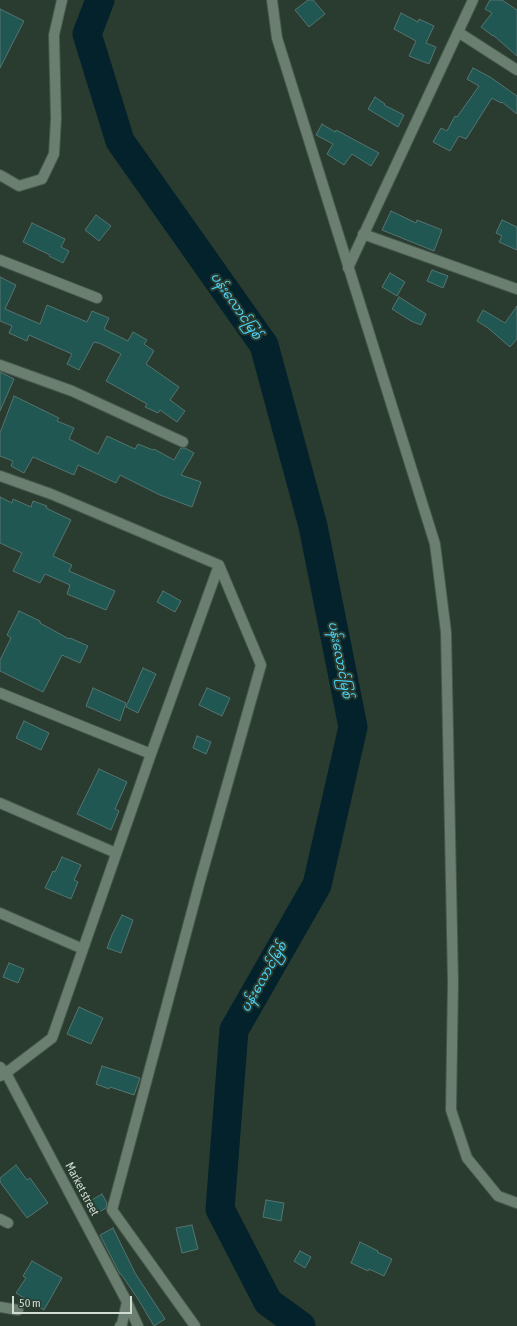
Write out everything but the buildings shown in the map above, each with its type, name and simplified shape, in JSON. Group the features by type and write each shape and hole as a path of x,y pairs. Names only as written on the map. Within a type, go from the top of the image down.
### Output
{"street":[{"path":"0,175 20,186 42,179 54,154 56,119 54,35 62,0"},
{"path":"272,0 277,38 435,544 446,632 453,966 451,1110 467,1158 498,1196 517,1203"},
{"path":"348,268 473,0"},
{"path":"458,32 517,70"},
{"path":"363,234 517,289"},
{"path":"0,260 97,298"},
{"path":"0,365 72,391 182,442"},
{"path":"0,476 51,494 219,564 261,665 200,881 112,1210 196,1326"},
{"path":"2,1072 52,1038 219,564"},
{"path":"0,693 151,754"},
{"path":"0,802 116,853"},
{"path":"0,913 83,949"},
{"name":"Market street","path":"2,1072 127,1302 138,1326"},
{"path":"120,1326 122,1324 127,1302"},
{"path":"0,1307 18,1310"}],"waterway":[{"name":"ပန်းလောင်မြစ်","path":"100,0 87,34 120,141 264,345 313,526 353,727 317,885 234,1030 220,1209 268,1302 301,1326"}]}
